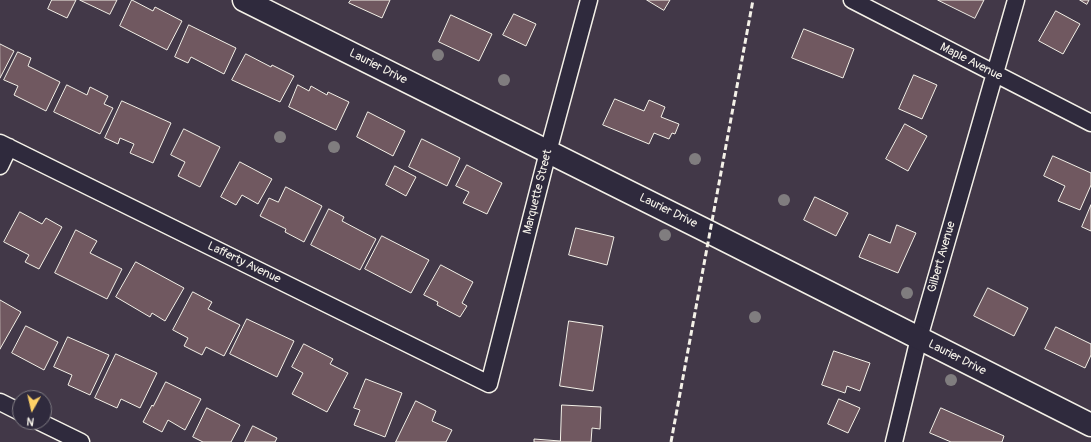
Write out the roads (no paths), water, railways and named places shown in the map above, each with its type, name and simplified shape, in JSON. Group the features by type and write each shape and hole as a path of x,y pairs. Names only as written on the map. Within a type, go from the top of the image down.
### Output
{"street":[{"name":"Laurier Drive","path":"244,0 709,232 1091,426"},
{"name":"Marquette Street","path":"489,384 548,152 589,0"},
{"name":"Maple Avenue","path":"852,0 1091,123"},
{"name":"Gilbert Avenue","path":"894,442 919,338 1016,0"},
{"path":"0,166 5,145"},
{"name":"Lafferty Avenue","path":"5,145 489,384"},
{"path":"0,402 12,408"},
{"path":"52,428 81,442"}],"railway":[{"path":"671,442 753,0"}]}
